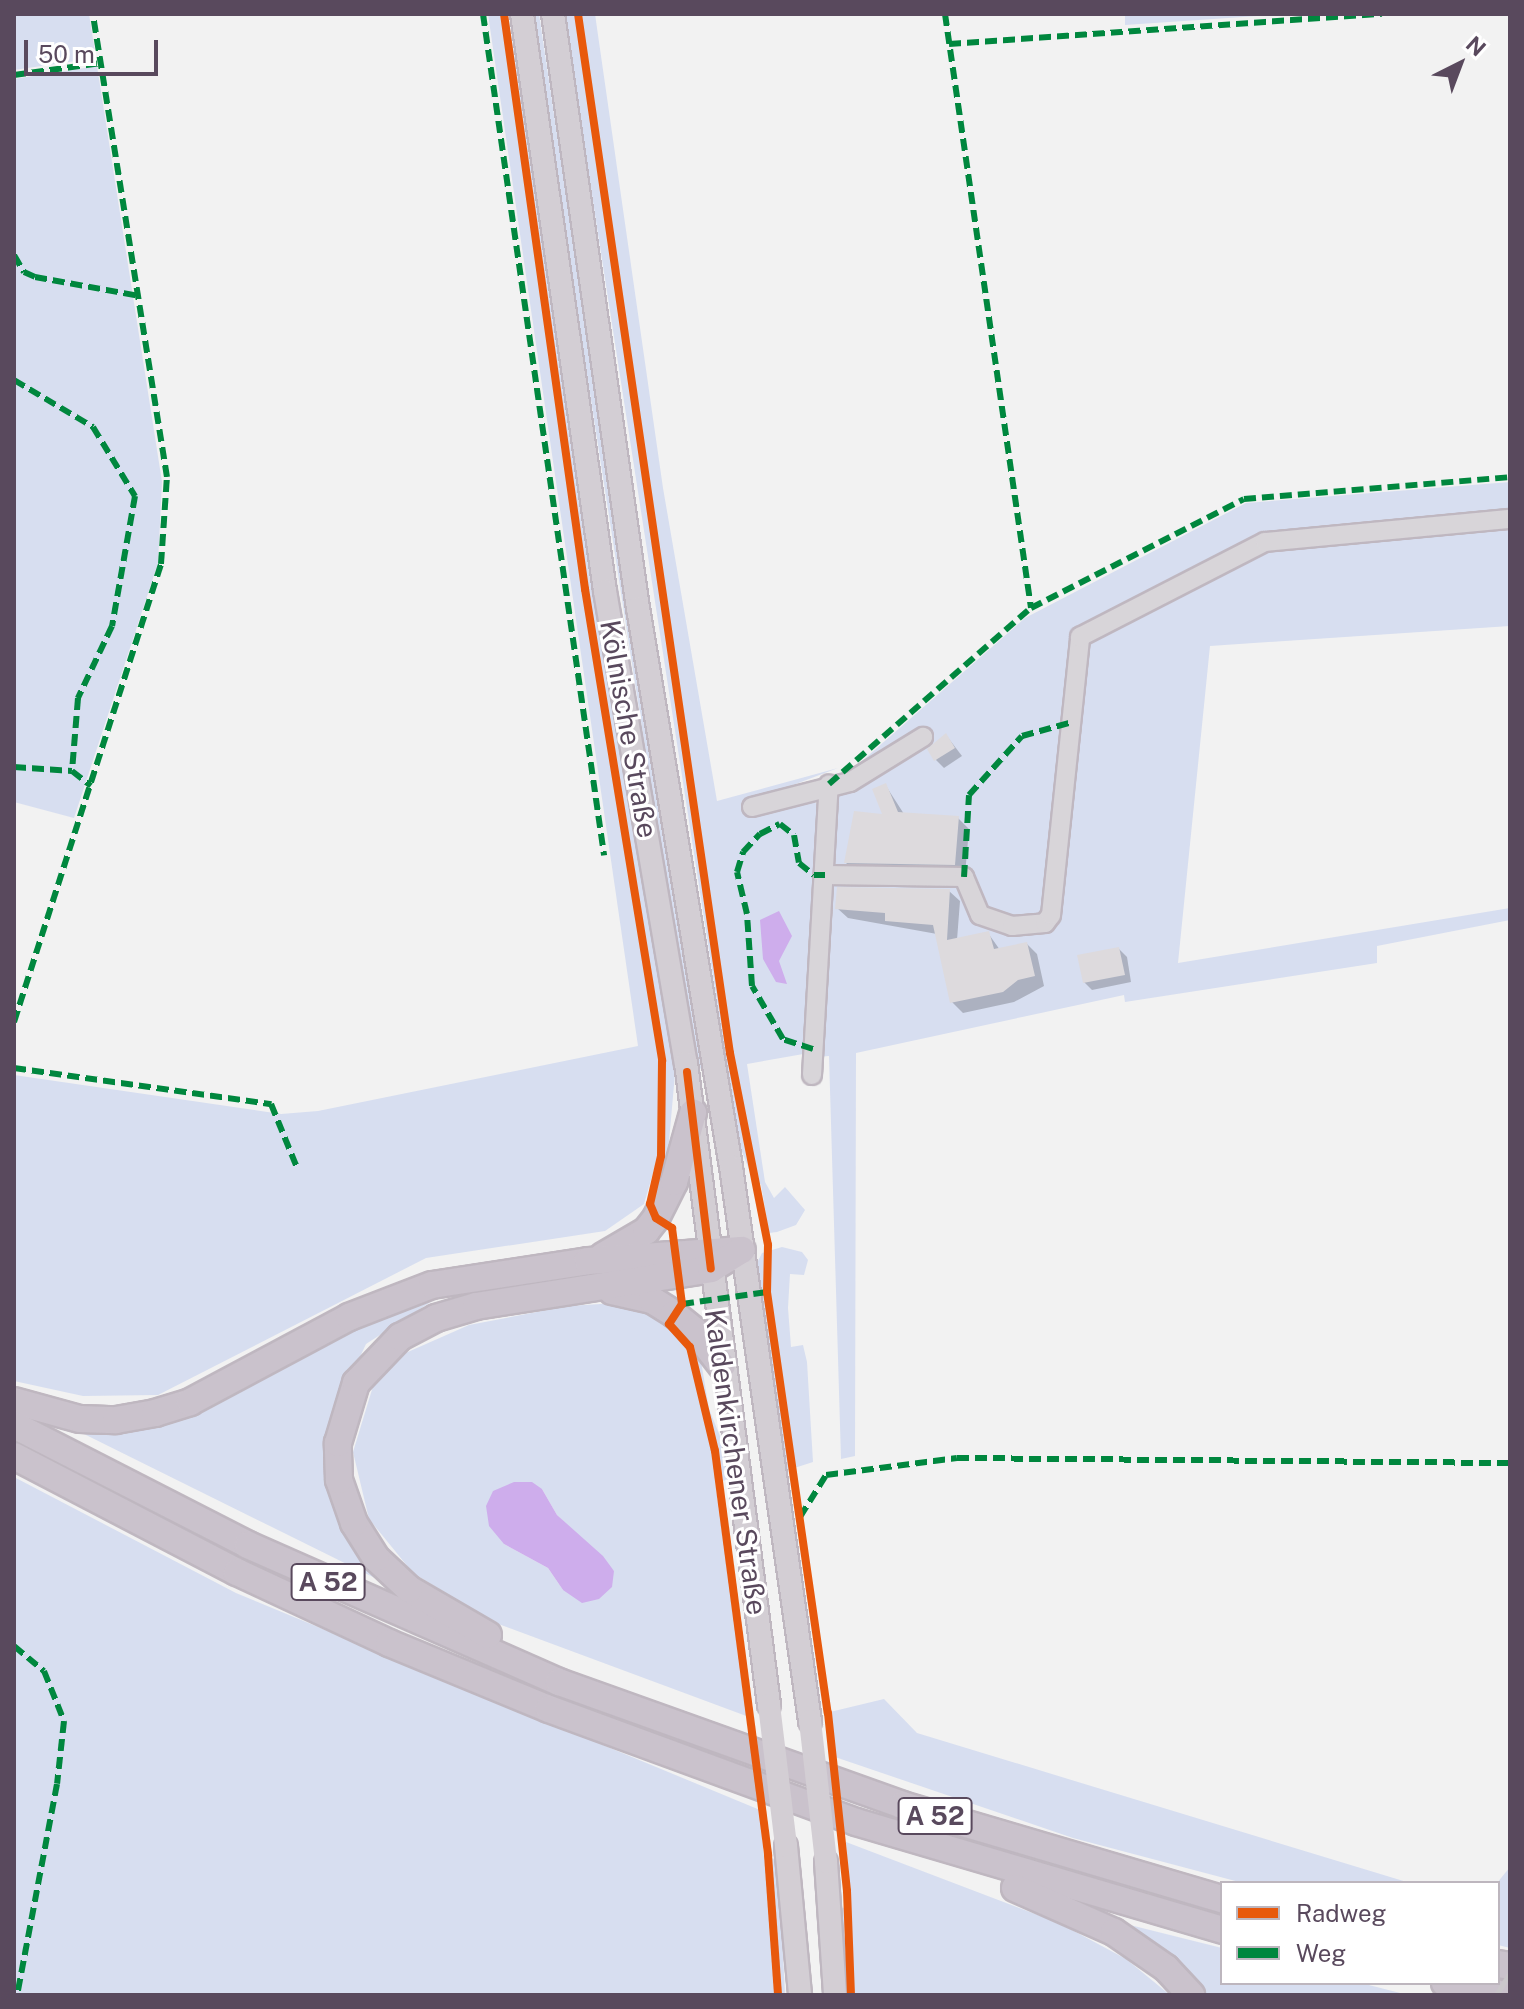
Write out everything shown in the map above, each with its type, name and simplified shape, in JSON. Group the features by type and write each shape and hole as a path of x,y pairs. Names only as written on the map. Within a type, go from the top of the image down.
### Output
{"highway":[{"path":"588,1261 620,1247 656,1218 674,1182 693,1113"},
{"path":"653,1716 451,1617 409,1589 376,1558 354,1523 339,1480 338,1443 356,1383 400,1337 476,1306 589,1289 742,1250"},
{"path":"14,1401 80,1419 116,1420 155,1413 190,1402 388,1299 460,1280 588,1261 710,1259"},
{"path":"589,1289 652,1300 695,1331 722,1366"},
{"name":"A 52","path":"14,1425 248,1545 414,1622 653,1716 902,1805 1220,1898"},
{"name":"A 52","path":"14,1456 389,1643 563,1714 856,1822 1037,1880 1220,1929"},
{"path":"856,1822 1114,1932 1166,1968 1191,1995"},
{"path":"1455,1985 1505,1995"}],"main road":[{"name":"Kölnische Straße","path":"522,14 602,576 687,1068"},
{"name":"Kölnische Straße","path":"553,14 638,608 716,1085"},
{"name":"Kaldenkirchener Straße","path":"687,1068 722,1366 769,1705 800,1995"},
{"name":"Kaldenkirchener Straße","path":"716,1085 810,1721 826,1862 835,1995"}],"lane":[{"path":"825,875 964,877 980,915 1012,926 1045,923 1051,915 1080,637 1265,542 1510,519"},
{"path":"752,807 829,784 850,782 923,737"},
{"path":"812,1075 829,784"}],"shaded area":[{"path":"14,14 89,14 96,58 14,70"},
{"path":"488,14 508,14 675,1074 665,1186 658,1156 644,1204 605,1231 426,1258 158,1395 83,1396 14,1381 14,1075 281,1114 318,1111 638,1046"},
{"path":"531,14 539,14 634,648 705,1068 695,1069"},
{"path":"564,14 595,14 663,488 717,801 838,768 748,802 810,799 825,810 809,1053 747,1064 765,1182 774,1198 785,1187 805,1210 796,1225 777,1232 769,1233 761,1184 755,1185 739,1144"},
{"path":"1125,14 1288,14 1125,25"},
{"path":"97,66 162,482 158,563 74,818 14,802 14,79"},
{"path":"1510,482 1510,626 1210,646 1178,963 1510,908 1510,920 1377,946 1377,963 1125,1002 1124,995 856,1053 855,1456 841,1459 829,1056 816,1057 836,793 845,776 1025,618 1246,503"},
{"path":"779,911 792,936 779,961 787,984 776,982 763,959 760,920"},
{"path":"782,1247 802,1252 808,1260 804,1275 790,1274 788,1308 791,1347 803,1345 807,1362 813,1462 785,1471 756,1265 762,1253"},
{"path":"440,1296 366,1344 338,1404 329,1445 385,1583 80,1432"},
{"path":"617,1303 649,1308 698,1343 709,1409 722,1441 727,1480 715,1482 749,1717 493,1622 413,1573 369,1519 353,1452 374,1383 401,1355 469,1325 568,1306","holes":["542,1489 557,1515 614,1571 563,1590 548,1568 504,1544"]},
{"path":"14,1477 236,1593 760,1810 764,1857 775,1859 780,1891 785,1995 14,1995"},
{"path":"514,1482 532,1482 542,1489 557,1515 603,1556 614,1571 612,1587 599,1599 582,1603 563,1590 548,1568 504,1544 489,1526 486,1506 493,1491"},
{"path":"884,1699 917,1733 1403,1881 1235,1881 1073,1838 835,1757 830,1712"},
{"path":"846,1842 1059,1923 1126,1959 1170,1995 846,1995 841,1908 850,1907"},
{"path":"1510,1867 1510,1948 1500,1946 1499,1881"},
{"path":"1110,1920 1220,1948 1220,1985 1369,1985 1408,1995 1199,1995"}],"building":[{"path":"946,733 955,748 934,761 927,749"},
{"path":"886,783 898,812 959,816 955,865 844,863 854,811 882,814 872,789"},
{"path":"837,887 950,889 947,940 989,931 994,949 1027,942 1035,976 1018,980 1003,992 950,1003 933,925 885,921 885,913 835,909"},
{"path":"1119,947 1125,975 1083,983 1077,955"}],"railway":[{"path":"1496,1995 1510,1973"}],"marked path":[{"path":"14,1022 161,564 167,477 93,14"},
{"path":"483,14 604,855"},
{"path":"945,14 1031,608"},
{"path":"949,44 1382,14"},
{"path":"14,75 101,63"},
{"path":"14,255 24,272 35,277 140,296"},
{"path":"14,380 93,427 135,496 112,626 78,698 72,771 91,786"},
{"path":"829,784 1031,608 1244,499 1510,477"},
{"path":"964,877 969,795 1022,736 1072,722"},
{"path":"14,767 72,771"},
{"path":"813,1049 783,1039 752,986 747,914 737,872 743,852 760,834 780,824 794,835 799,863 814,875 825,875"},
{"path":"14,1068 271,1104 298,1170"},
{"path":"682,1304 767,1292"},
{"path":"800,1517 826,1475 957,1458 1510,1463"},
{"path":"14,1646 44,1671 64,1721 57,1784 17,1995"}],"cycle path":[{"path":"504,14 585,589 662,1061 661,1156 650,1204 656,1218 672,1228 682,1304 669,1324 690,1347 715,1451 768,1855 778,1995"},
{"path":"578,14 730,1053 768,1245 767,1292 828,1713 847,1891 851,1995"},
{"path":"687,1072 711,1269"}]}
